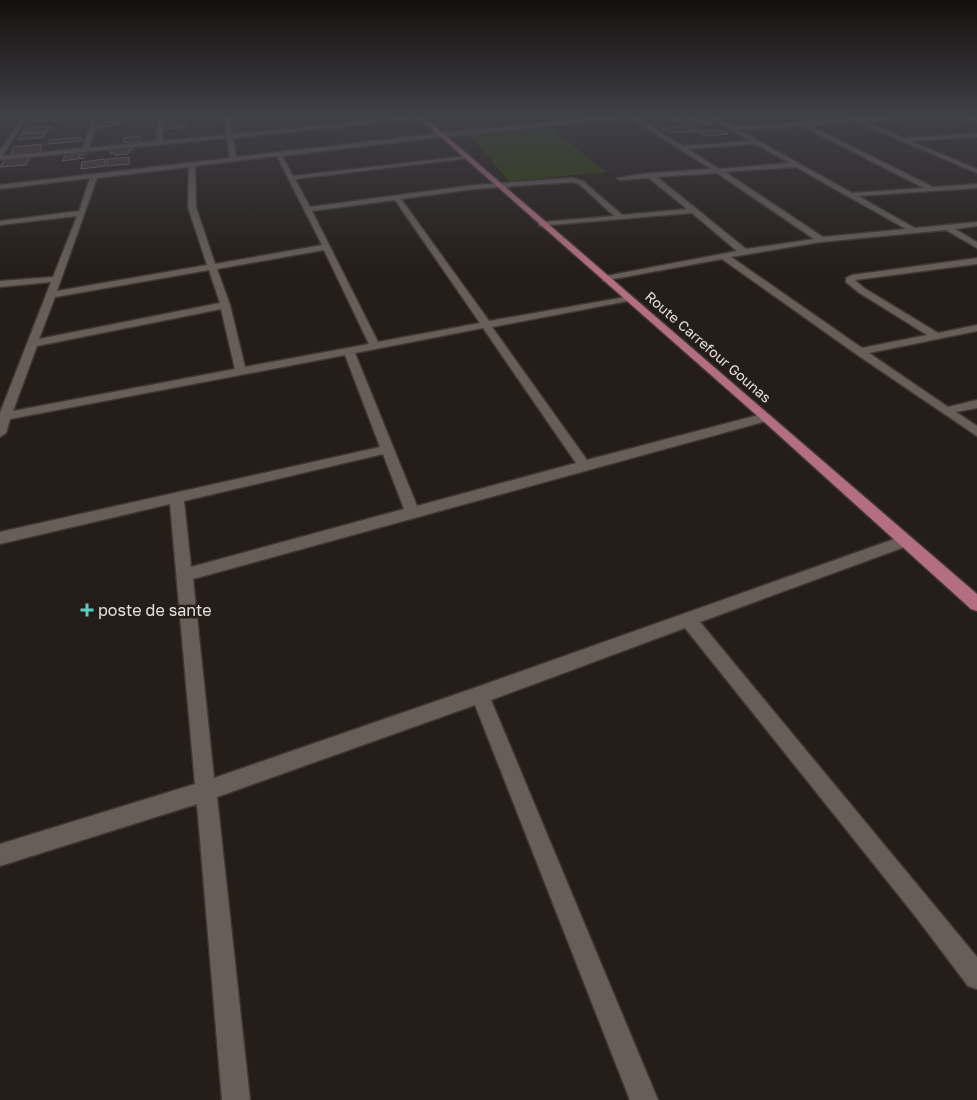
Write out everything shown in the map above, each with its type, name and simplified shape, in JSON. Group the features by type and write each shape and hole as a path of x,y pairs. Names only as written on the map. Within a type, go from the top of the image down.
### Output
{"main road":[{"name":"Route Carrefour Gounas","path":"477,166 977,604"}],"street":[{"path":"0,187 180,166"},
{"path":"192,166 192,207 225,305 240,371"},
{"path":"285,166 308,209 375,346"},
{"path":"291,178 394,166"},
{"path":"711,166 820,240"},
{"path":"620,178 765,166"},
{"path":"799,166 914,230"},
{"path":"887,166 932,189"},
{"path":"650,175 744,252"},
{"path":"0,433 2,417 51,295 94,176"},
{"path":"308,209 396,196 498,185 577,180 620,217"},
{"path":"850,195 977,186"},
{"path":"396,196 584,465"},
{"path":"542,224 693,211"},
{"path":"0,223 82,213"},
{"path":"606,278 820,240 977,224"},
{"path":"947,227 977,246"},
{"path":"51,295 327,247"},
{"path":"724,256 977,432"},
{"path":"936,336 861,290 849,280 852,278 977,262"},
{"path":"0,284 57,279"},
{"path":"2,417 628,298"},
{"path":"32,344 225,305"},
{"path":"860,352 977,328"},
{"path":"350,351 413,513"},
{"path":"946,411 977,404"},
{"path":"184,576 584,465 766,418"},
{"path":"0,538 177,499 388,449"},
{"path":"177,499 236,1100"},
{"path":"0,855 206,791 480,695 906,541"},
{"path":"688,620 924,909 977,977"},
{"path":"480,695 644,1100"}],"green space":[{"path":"496,166 599,166 606,172 509,181"}],"building":[{"path":"81,166 102,166 81,169"}],"place":[{"name":"poste de sante","path":"87,610"}]}
